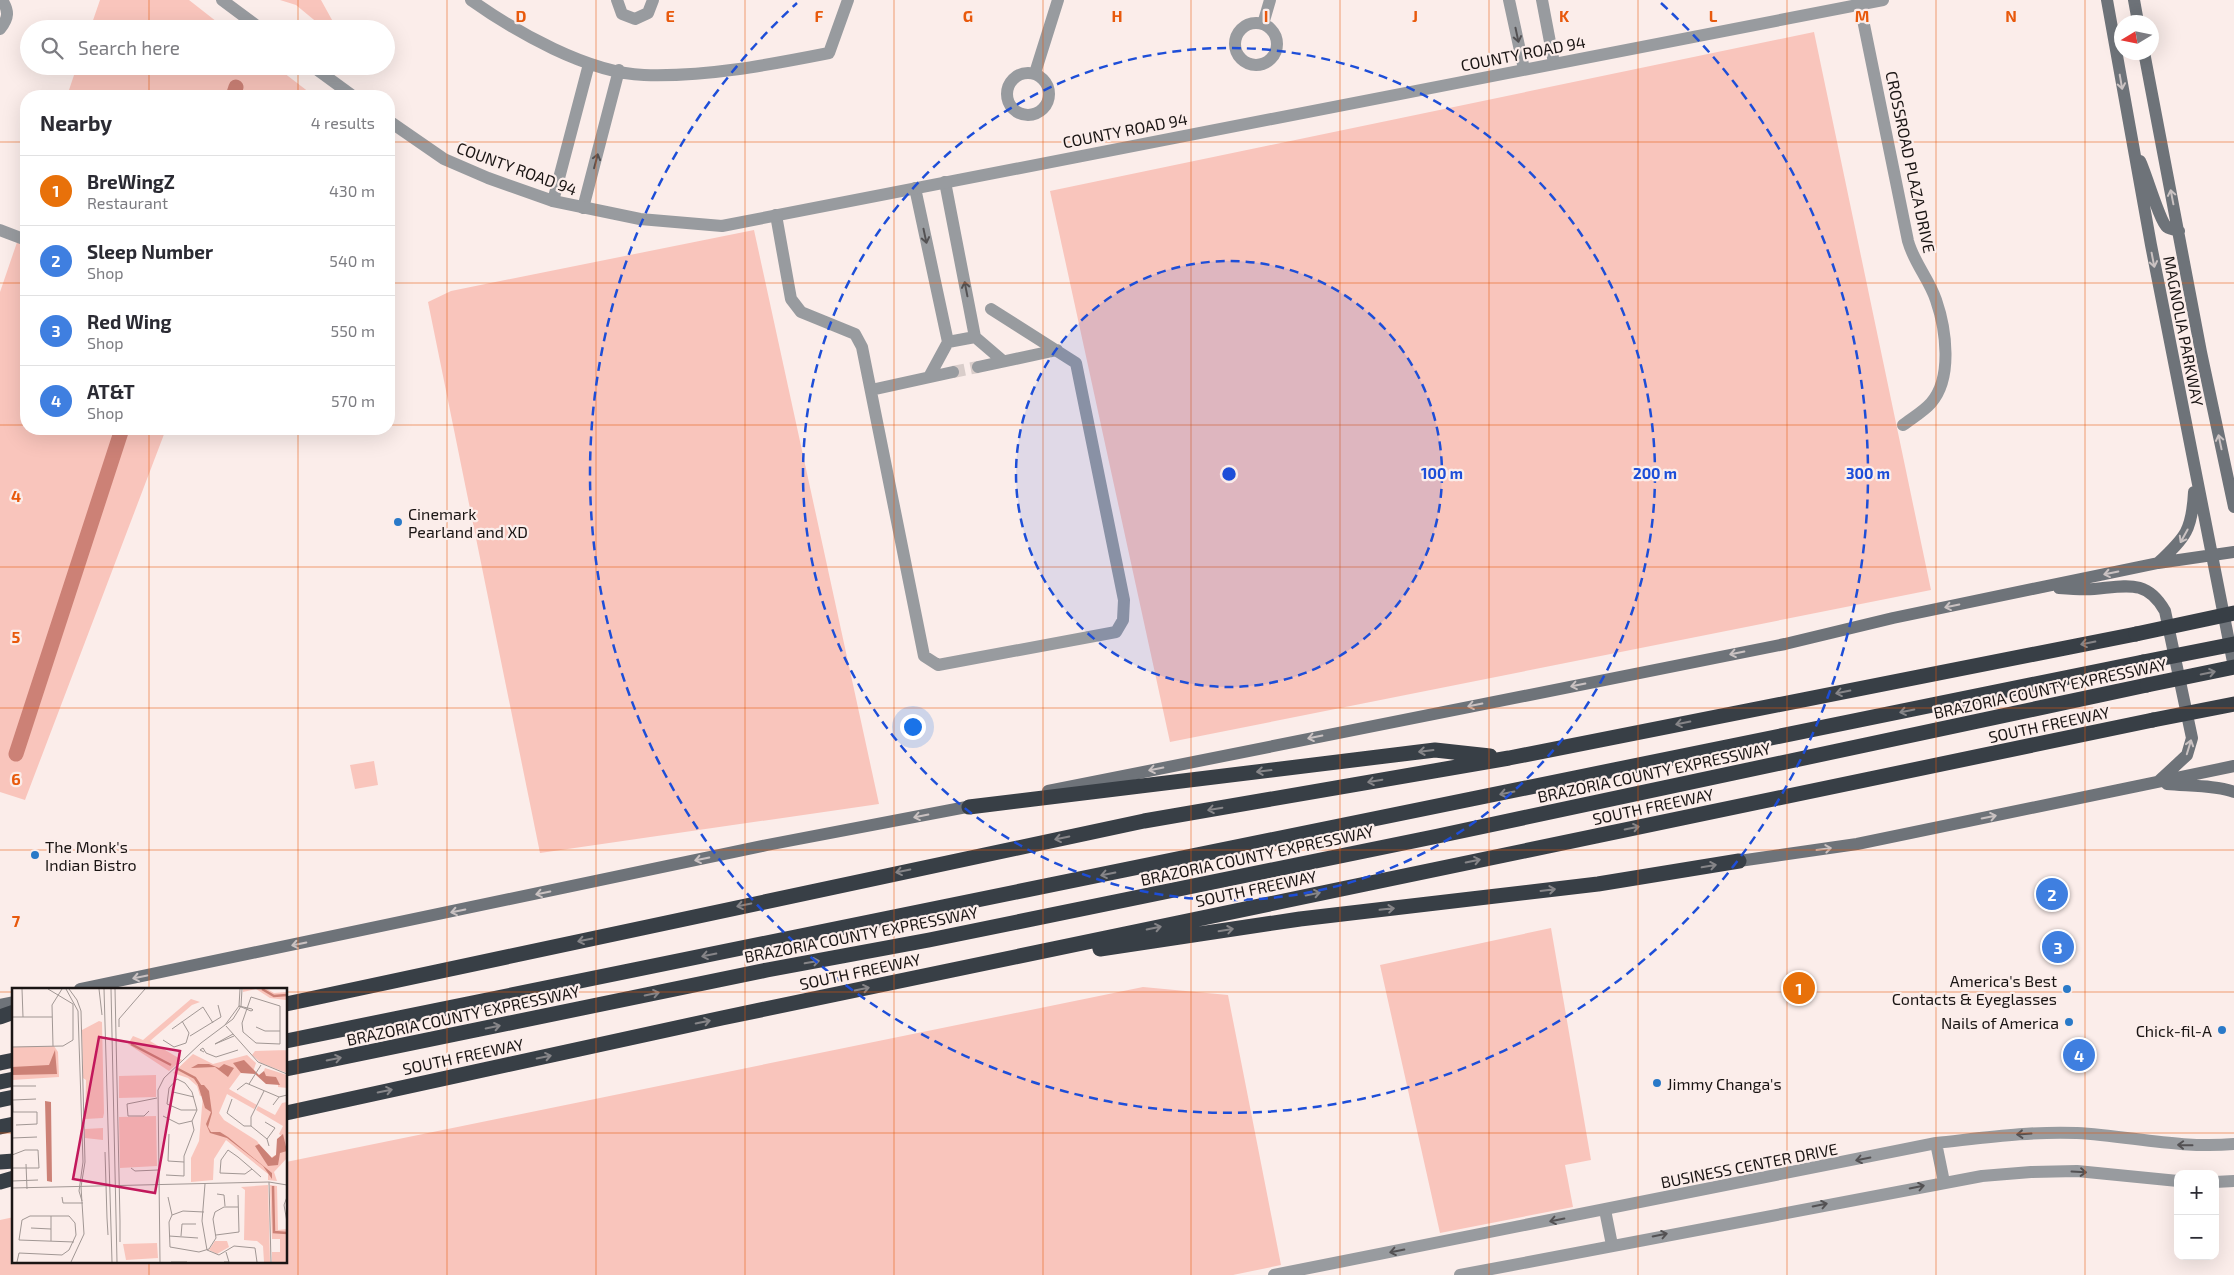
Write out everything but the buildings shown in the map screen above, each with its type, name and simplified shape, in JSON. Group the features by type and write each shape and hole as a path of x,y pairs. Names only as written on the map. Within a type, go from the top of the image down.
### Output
{"highway":[{"path":"288,1004 1125,825 1509,758 2234,613"},
{"name":"BRAZORIA COUNTY EXPRESSWAY","path":"288,1041 2234,644"},
{"name":"BRAZORIA COUNTY EXPRESSWAY","path":"288,1069 766,970 929,940 1438,836 2234,667"},
{"name":"SOUTH FREEWAY","path":"288,1113 935,973 2234,704"},
{"path":"969,807 1435,750 1509,758"},
{"path":"935,973 1300,918 1598,884 1739,861"},
{"path":"0,1018 12,1013"}],"main road":[{"name":"MAGNOLIA PARKWAY","path":"2107,0 2132,143 2234,667"},
{"path":"2134,0 2137,15"},
{"name":"MAGNOLIA PARKWAY","path":"2146,60 2234,507"},
{"path":"2132,143 2152,188 2160,216 2167,227 2178,231"},
{"path":"2225,465 2234,483"},
{"path":"2158,563 2182,541 2193,518 2195,472"},
{"path":"85,988 767,845 969,807 1785,644 1893,618 2158,563 2234,552"},
{"path":"2040,587 2092,590 2124,586 2145,590 2157,596 2166,611 2192,738 2187,755 2157,783"},
{"path":"1739,861 1857,844 2234,766"},
{"path":"2157,783 2201,788 2224,788 2234,792"}],"street":[{"path":"0,29 8,15 7,8 2,0"},
{"path":"222,0 249,20"},
{"path":"472,0 521,32 589,64 643,75 708,74 740,70 829,53 848,0"},
{"path":"617,0 622,14 635,19 648,13 653,0"},
{"path":"1035,73 1058,0"},
{"path":"1263,24 1270,0"},
{"path":"1510,0 1524,69"},
{"path":"1542,0 1554,63"},
{"name":"COUNTY ROAD 94","path":"395,125 444,159 488,178 553,201 640,219 722,226 1883,0"},
{"name":"CROSSROAD PLAZA DRIVE","path":"1860,5 1908,241 1918,266 1936,301 1946,354 1946,367 1941,383 1931,403 1903,425"},
{"path":"553,201 589,64"},
{"path":"583,208 619,70"},
{"path":"324,75 345,90"},
{"path":"945,182 975,337 1003,361"},
{"path":"915,188 948,342 929,377"},
{"path":"776,215 791,299 800,312 855,334 862,347 924,656 938,665 1116,632 1123,620 1124,600 1076,363 991,309"},
{"path":"0,230 20,238"},
{"path":"948,342 975,337"},
{"path":"978,367 1057,350"},
{"path":"871,390 954,372"},
{"name":"BUSINESS CENTER DRIVE","path":"1274,1275 1292,1273 1936,1143 2027,1134 2075,1133 2133,1137 2170,1144 2234,1144"},
{"path":"1936,1143 1944,1182"},
{"path":"1460,1275 1612,1244 1944,1182 2031,1172 2077,1171 2174,1182"},
{"path":"2219,1182 2234,1181"},
{"path":"1604,1210 1612,1244"}],"shaded area":[{"path":"100,0 189,0 215,20 93,20"},
{"path":"280,0 321,0 332,20 314,20 296,5"},
{"path":"1814,32 1931,590 1170,742 1050,191"},
{"path":"74,75 287,75 306,90 69,90"},
{"path":"754,230 879,804 540,853 428,302 451,291"},
{"path":"20,234 20,435 164,435 25,800 0,792 0,292"},
{"path":"374,761 378,785 355,789 350,765"},
{"path":"1551,928 1591,1160 1565,1165 1573,1207 1440,1233 1380,965"},
{"path":"1143,987 1228,995 1281,1265 1233,1275 0,1275 0,1220 12,1217 12,1262 288,1262 288,1162"}],"waterway":[{"path":"16,754 120,435"}],"tunnel":[{"path":"953,372 978,367"}],"place":[{"name":"Cinemark Pearland and XD","path":"398,522"},
{"name":"The Monk's Indian Bistro","path":"35,855"},
{"name":"Sleep Number","path":"2052,894"},
{"name":"Red Wing","path":"2058,947"},
{"name":"BreWingZ","path":"1799,988"},
{"name":"America's Best Contacts & Eyeglasses","path":"2067,989"},
{"name":"Nails of America","path":"2069,1022"},
{"name":"Chick-fil-A","path":"2222,1030"},
{"name":"AT&T","path":"2079,1055"},
{"name":"Jimmy Changa's","path":"1657,1083"}]}
